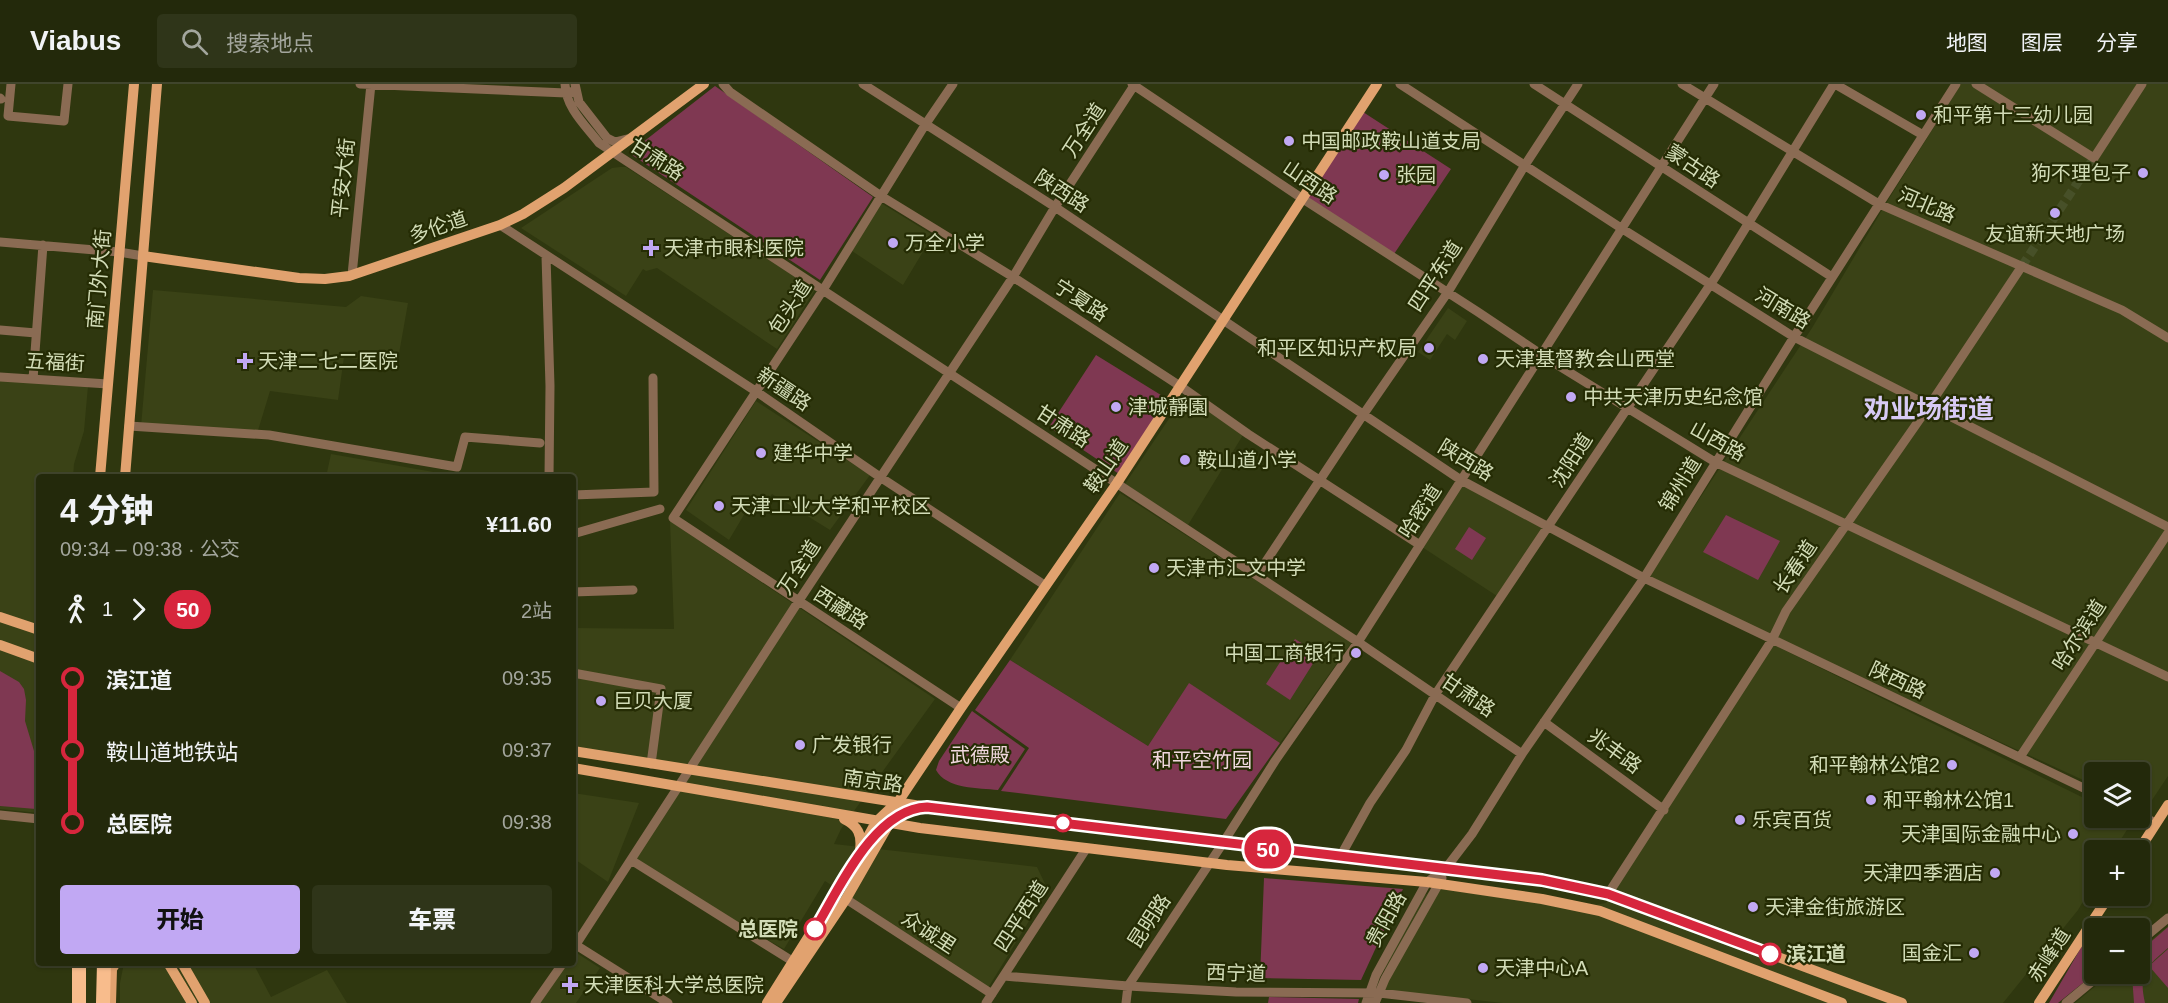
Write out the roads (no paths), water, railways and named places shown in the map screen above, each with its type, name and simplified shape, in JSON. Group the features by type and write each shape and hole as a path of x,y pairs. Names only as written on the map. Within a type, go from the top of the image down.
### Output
{"highway":[{"path":"79,966 79,1003"},
{"path":"103,1003 104,966"}],"main road":[{"name":"南门外大街","path":"100,474 134,84"},
{"path":"125,474 157,84"},
{"name":"多伦道","path":"143,256 299,278 325,279 352,275 500,225 523,214 564,188 704,84"},
{"name":"鞍山道","path":"776,1003 858,856 885,822 1117,483 1377,84"},
{"path":"96,474 102,454"},
{"path":"0,617 36,629"},
{"path":"15,623 36,623"},
{"path":"0,645 36,658"},
{"name":"南京路","path":"576,752 927,807 1542,880 1608,894 1902,1003"},
{"name":"南京路","path":"576,769 928,829 1086,849 1427,882 1542,899 1600,911 1842,1003"},
{"path":"2145,840 2168,805"},
{"path":"885,822 907,810 927,807"},
{"path":"833,814 850,822 857,829 860,838 858,856"},
{"name":"鞍山道","path":"767,1003 846,899 876,847 885,822"},
{"path":"876,847 895,832 928,829"},
{"name":"赤峰道","path":"2039,1003 2084,938"},
{"path":"111,1003 114,966"},
{"path":"170,966 192,1003"},
{"path":"184,966 205,1003"}],"street":[{"path":"11,84 8,116 64,121 68,84 63,84"},
{"path":"360,84 570,88 607,138 615,142 630,139"},
{"name":"平安大街","path":"352,275 371,84"},
{"name":"宁夏路","path":"723,84 730,92 881,196 1012,277 1420,545"},
{"name":"陕西路","path":"863,84 1055,207 1461,480 1644,578 2084,788"},
{"name":"包头道","path":"674,518 824,290 924,125 953,84"},
{"name":"河南路","path":"1400,84 1794,337 2168,527"},
{"name":"蒙古路","path":"1534,84 1662,166 1748,225 1832,277"},
{"name":"四平东道","path":"1257,575 1448,292 1525,165 1578,84"},
{"name":"河北路","path":"1682,84 1879,204 2122,310 2168,338"},
{"name":"哈密道","path":"1209,862 1275,761 1358,642 1714,84"},
{"path":"1834,84 1923,135"},
{"name":"沈阳道","path":"1340,857 1370,803 1406,750 1435,695 1748,225 1791,150 1834,84"},
{"name":"锦州道","path":"1446,868 1472,834 1522,754 1644,578 1715,462 1956,84"},
{"path":"1976,84 2094,158 2142,84"},
{"name":"山西路","path":"1134,85 1303,200 1448,292 1542,356 1715,462 2168,677"},
{"name":"万全道","path":"576,944 1012,277 1134,85"},
{"name":"甘肃路","path":"570,88 570,106 599,143 1257,575 1522,754"},
{"name":"新疆路","path":"500,225 757,392 880,477 1046,586"},
{"path":"0,242 143,256"},
{"path":"33,379 43,245"},
{"path":"546,256 550,386 549,474"},
{"name":"长春道","path":"1608,894 1772,640 1786,611 1929,406 2022,266"},
{"path":"0,330 36,333"},
{"name":"五福街","path":"0,377 108,384"},
{"path":"576,495 654,492 653,378"},
{"path":"129,426 269,435 458,467 465,437 540,442"},
{"path":"576,533 660,509"},
{"name":"西藏路","path":"674,518 961,708"},
{"name":"哈尔滨道","path":"2020,758 2168,533"},
{"path":"576,592 633,590"},
{"path":"576,674 661,689 651,764"},
{"name":"兆丰路","path":"1544,722 1664,810"},
{"path":"0,815 36,819"},
{"path":"2150,820 2156,823"},
{"name":"四平西道","path":"986,1003 1086,849"},
{"path":"631,860 797,964"},
{"name":"昆明路","path":"1126,1003 1128,986 1209,862"},
{"name":"贵阳路","path":"1375,1003 1376,975 1427,882 1446,868"},
{"name":"贵阳路","path":"1366,1003 1439,884 1446,868"},
{"name":"众诚里","path":"846,899 992,994"},
{"path":"2150,933 2168,918"},
{"path":"576,948 668,1003"},
{"path":"535,1003 561,966"},
{"name":"西宁道","path":"1004,976 1236,992 1374,993 1467,1003"},
{"path":"2066,1003 2089,984"}],"tunnel":[{"path":"2022,266 2094,158"}],"place":[{"name":"和平第十三幼儿园","path":"1921,115"},
{"name":"中国邮政鞍山道支局","path":"1289,141"},
{"name":"狗不理包子","path":"2143,173"},
{"name":"张园","path":"1384,175"},
{"name":"友谊新天地广场","path":"2055,213"},
{"name":"万全小学","path":"893,243"},
{"name":"天津市眼科医院","path":"651,248"},
{"name":"和平区知识产权局","path":"1429,348"},
{"name":"天津基督教会山西堂","path":"1483,359"},
{"name":"天津二七二医院","path":"245,361"},
{"name":"中共天津历史纪念馆","path":"1571,397"},
{"name":"津城靜園","path":"1116,407"},
{"name":"建华中学","path":"761,453"},
{"name":"鞍山道小学","path":"1185,460"},
{"name":"天津工业大学和平校区","path":"719,506"},
{"name":"天津市汇文中学","path":"1154,568"},
{"name":"中国工商银行","path":"1356,653"},
{"name":"巨贝大厦","path":"601,701"},
{"name":"广发银行","path":"800,745"},
{"name":"和平翰林公馆2","path":"1952,765"},
{"name":"和平翰林公馆1","path":"1871,800"},
{"name":"乐宾百货","path":"1740,820"},
{"name":"天津国际金融中心","path":"2073,834"},
{"name":"天津四季酒店","path":"1995,873"},
{"name":"天津金街旅游区","path":"1753,907"},
{"name":"总医院","path":"815,929"},
{"name":"国金汇","path":"1974,953"},
{"name":"滨江道","path":"1770,954"},
{"name":"天津中心A","path":"1483,968"},
{"name":"天津医科大学总医院","path":"570,985"}],"district":[{"name":"劝业场街道","path":"1929,409"}],"park label":[{"name":"武德殿","path":"980,755"},
{"name":"和平空竹园","path":"1202,760"}]}
